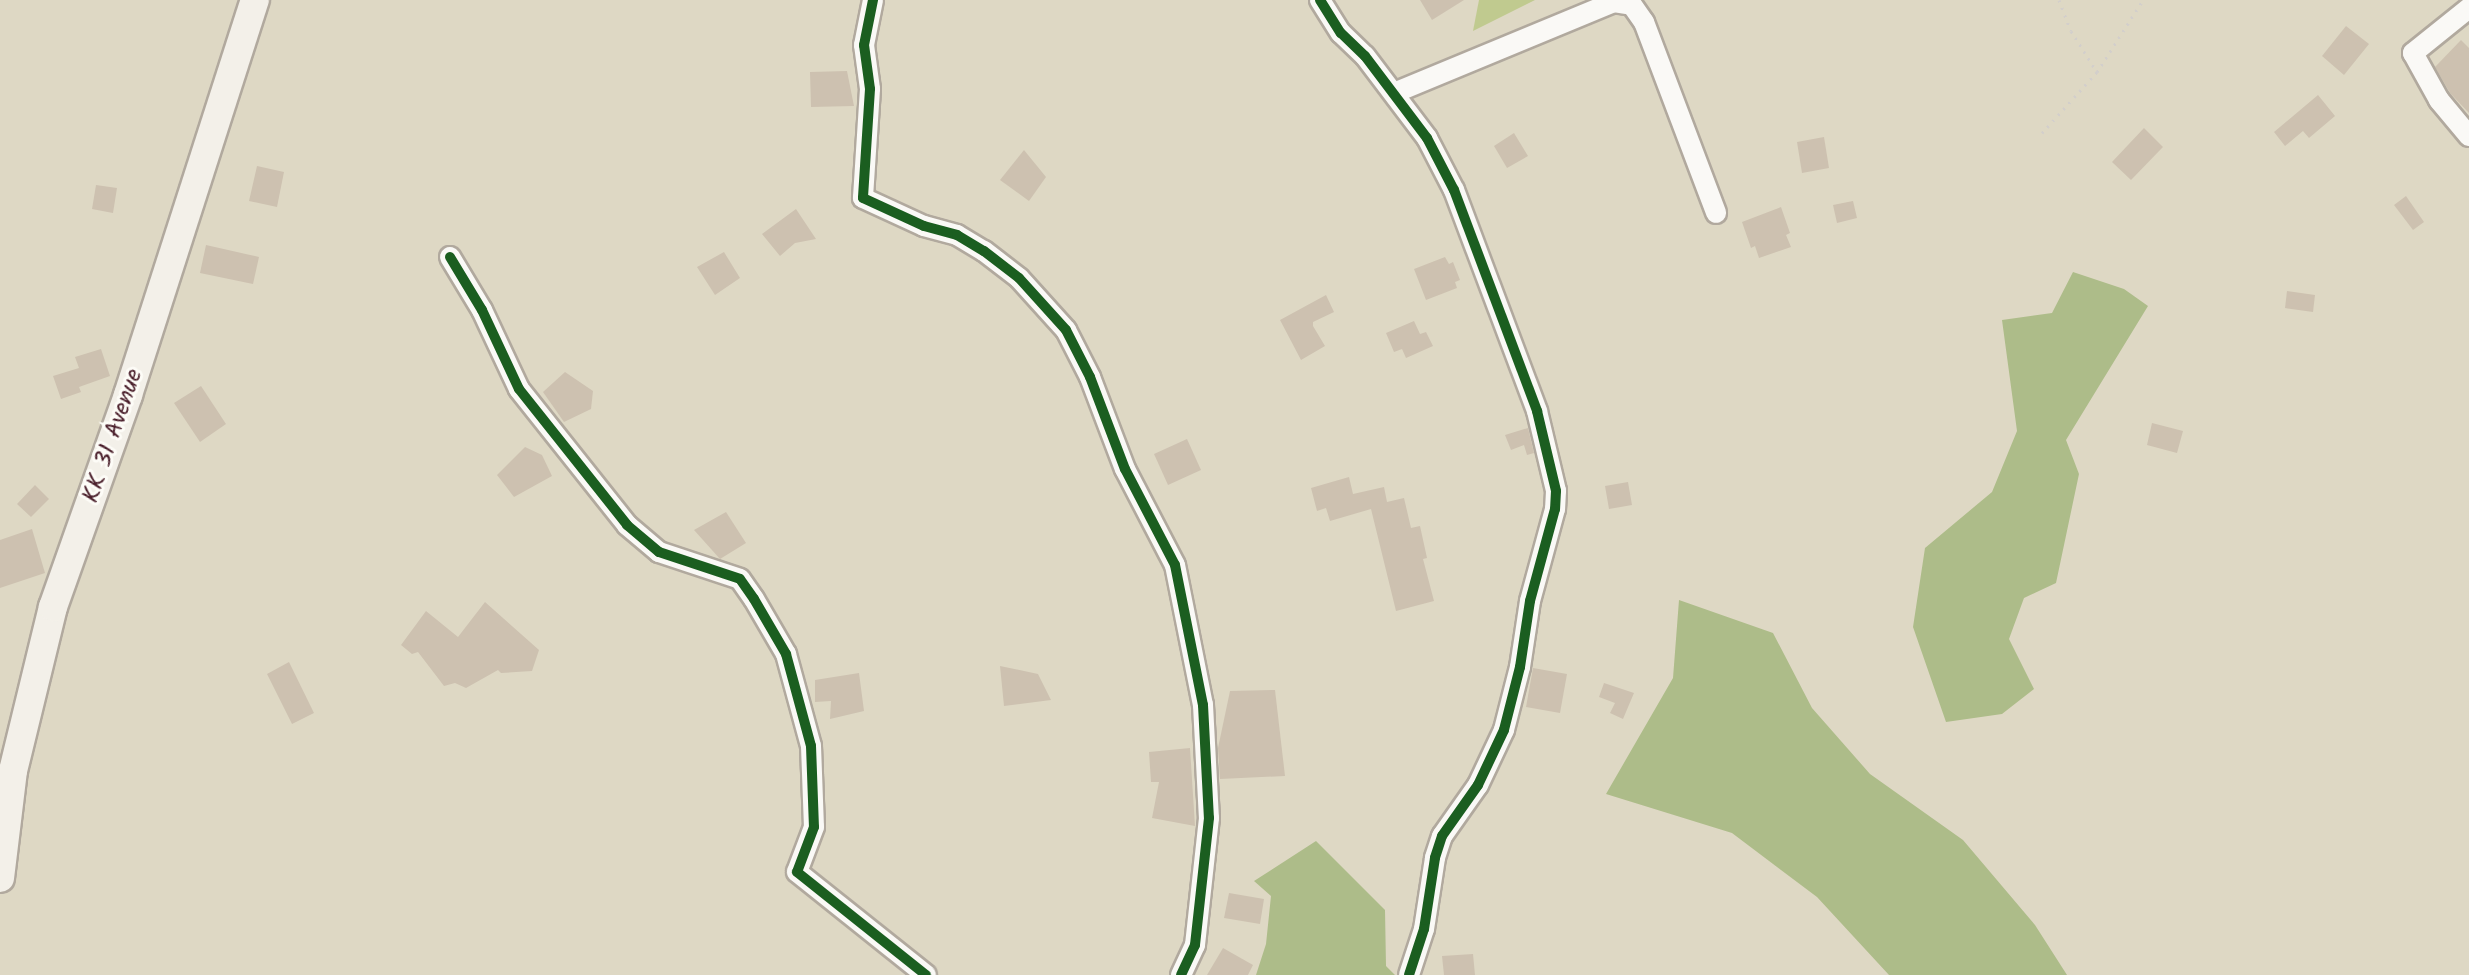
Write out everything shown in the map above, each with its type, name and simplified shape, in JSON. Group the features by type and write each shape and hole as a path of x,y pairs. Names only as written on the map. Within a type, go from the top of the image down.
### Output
{"main road":[{"name":"KK 31 Avenue","path":"0,878 13,771 53,607 128,395 255,0"}],"street":[{"path":"873,0 864,45 870,89 863,198 924,226 957,235 984,251 1019,278 1066,330 1090,377 1125,469 1175,565 1203,705 1209,818 1195,945 1181,975"},
{"path":"1320,0 1341,33 1365,56 1427,138 1464,212 1491,296 1537,411 1556,491 1507,718 1486,771 1442,836 1435,858 1424,929 1409,975"},
{"path":"1394,93 1614,2 1632,5 1644,22 1716,213"},
{"path":"2469,8 2413,53 2439,100 2469,136"},
{"path":"450,257 482,310 519,389 607,503 659,552 740,579 754,599 786,654 811,746 814,827 797,872 926,975"}],"path":[{"path":"2059,0 2071,31 2097,72"},
{"path":"2042,133 2097,72 2143,0"}],"green space":[{"path":"1479,0 1535,0 1473,31"},
{"path":"2073,272 2124,289 2148,306 2066,440 2079,474 2056,583 2024,598 2009,639 2034,689 2002,714 1946,722 1913,627 1925,548 1992,492 2017,431 2002,320 2052,313"},
{"path":"1679,600 1773,633 1812,708 1870,774 1963,840 2035,925 2067,975 1889,975 1817,897 1732,833 1606,794 1673,678"},
{"path":"1316,841 1385,910 1386,966 1395,975 1256,975 1266,944 1271,896 1254,881"}],"building":[{"path":"1420,0 1464,0 1432,20"},
{"path":"2346,26 2369,44 2344,75 2322,56"},
{"path":"2461,40 2469,48 2469,113 2450,93 2435,67"},
{"path":"847,71 854,106 811,107 810,72"},
{"path":"2318,95 2335,116 2309,138 2303,131 2285,146 2274,132"},
{"path":"2144,128 2163,147 2131,180 2112,162"},
{"path":"1514,133 1528,156 1507,168 1494,146"},
{"path":"1824,137 1829,168 1802,173 1797,142"},
{"path":"1024,150 1046,177 1029,201 1000,180"},
{"path":"257,166 284,172 277,207 249,201"},
{"path":"96,185 117,188 113,213 92,209"},
{"path":"2406,196 2424,222 2413,230 2394,205"},
{"path":"1853,201 1857,218 1837,223 1833,205"},
{"path":"1781,207 1790,233 1786,235 1791,247 1759,258 1755,246 1751,248 1742,222"},
{"path":"796,209 816,239 795,243 780,256 762,234"},
{"path":"206,245 259,257 253,284 200,273"},
{"path":"724,252 740,278 715,295 697,267"},
{"path":"1445,257 1449,264 1453,262 1460,280 1455,282 1457,288 1426,300 1414,269"},
{"path":"2287,291 2315,295 2313,312 2285,308"},
{"path":"1326,295 1334,312 1313,322 1325,346 1301,360 1280,320"},
{"path":"1414,321 1420,334 1426,332 1433,346 1406,358 1402,349 1394,352 1386,333"},
{"path":"101,349 110,376 79,387 81,392 61,399 53,376 79,368 75,357"},
{"path":"565,372 593,391 591,409 564,422 543,392"},
{"path":"201,386 226,424 200,442 174,403"},
{"path":"2152,423 2183,431 2177,453 2147,445"},
{"path":"1528,428 1534,453 1527,455 1524,445 1511,450 1505,435"},
{"path":"1187,439 1201,470 1168,485 1154,454"},
{"path":"525,447 542,455 552,476 514,497 497,475"},
{"path":"1349,477 1353,494 1384,487 1387,502 1404,498 1411,528 1420,526 1427,558 1423,559 1434,601 1396,611 1371,509 1330,521 1326,508 1317,511 1311,488"},
{"path":"1628,482 1632,505 1609,509 1605,486"},
{"path":"35,485 49,499 31,517 17,504"},
{"path":"726,512 746,543 720,559 694,530"},
{"path":"32,529 45,573 0,588 0,540"},
{"path":"485,602 539,650 532,671 501,673 498,670 466,688 455,683 444,686 418,652 412,654 401,645 426,611 458,637"},
{"path":"289,662 314,713 292,724 267,674"},
{"path":"1000,666 1038,674 1051,700 1004,706"},
{"path":"1533,668 1567,674 1560,713 1526,707"},
{"path":"859,673 864,711 830,719 831,701 815,702 815,680"},
{"path":"1604,683 1634,693 1623,719 1610,713 1615,703 1599,697"},
{"path":"1275,690 1285,776 1220,779 1218,748 1230,691"},
{"path":"1190,748 1195,826 1152,818 1159,782 1151,782 1149,752"},
{"path":"1229,893 1264,899 1260,924 1224,918"},
{"path":"1223,948 1253,965 1248,975 1207,975"},
{"path":"1473,954 1475,975 1444,975 1442,956"}],"cycle path":[{"path":"873,0 864,45 870,89 863,198 924,226 957,235 984,251 1019,278 1066,330 1090,377 1125,469 1175,565 1203,705 1209,818 1195,945 1181,975"},
{"path":"1320,0 1341,33 1365,56 1427,138 1454,190 1537,411 1556,491 1555,509 1530,601 1520,667 1504,730 1478,785 1442,836 1435,858 1424,929 1409,975"},
{"path":"450,257 482,310 519,389 627,525 659,552 740,579 754,599 786,654 811,746 814,827 797,872 926,975"}]}
